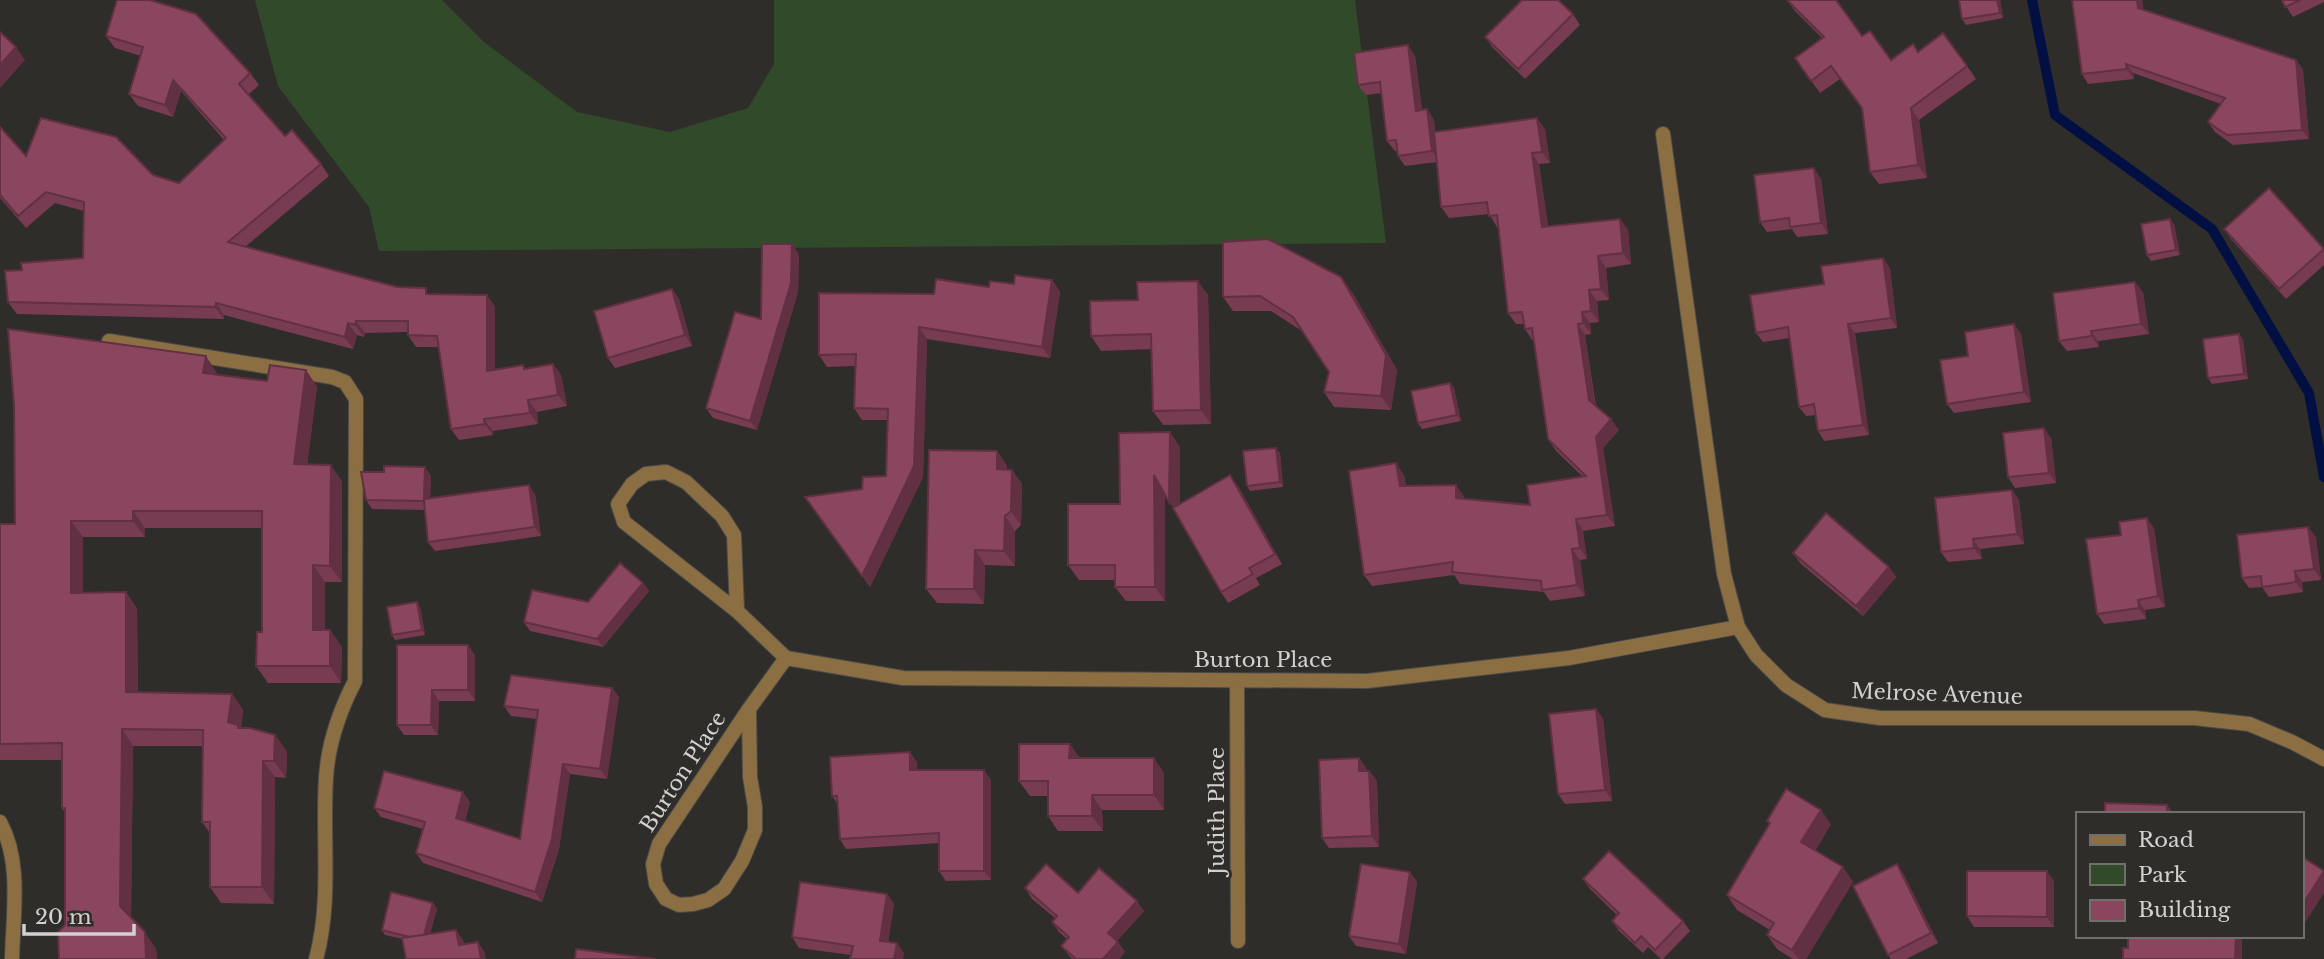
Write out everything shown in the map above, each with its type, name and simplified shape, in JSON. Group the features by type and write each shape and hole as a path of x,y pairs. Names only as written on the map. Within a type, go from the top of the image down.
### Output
{"street":[{"name":"Melrose Avenue","path":"1662,134 1724,574 1738,627 1756,655 1786,685 1825,710 1880,718 2194,718 2249,724 2292,741 2324,759"},
{"path":"109,341 321,375 345,382 356,399 355,681 340,713 326,775 324,931 316,959"},
{"path":"737,611 734,535 722,516 686,482 666,472 646,474 632,484 618,504 624,523 737,611 786,658"},
{"name":"Burton Place","path":"749,709 750,777 755,807 755,830 742,861 724,889 708,900 680,905 666,899 656,884 653,864 659,844 749,709 786,658 903,678 1367,681 1569,657 1738,627"},
{"name":"Judith Place","path":"1237,681 1238,941"},
{"path":"0,822 8,836 14,859 12,959"}],"green space":[{"path":"255,0 442,0 484,42 577,112 670,132 748,108 774,64 774,0 1355,0 1386,243 379,251 369,207 278,86"}],"building":[{"path":"117,0 150,0 196,14 250,73 239,84 285,136 292,130 321,164 228,242 397,287 426,288 426,294 487,295 487,371 523,365 524,369 553,364 558,395 528,400 530,413 484,419 485,424 451,429 437,336 408,335 408,321 356,321 355,325 348,323 345,337 216,303 215,307 8,302 5,271 22,270 21,263 83,258 84,202 46,192 18,216 0,195 0,127 26,156 41,118 116,137 153,175 179,183 226,138 173,80 165,105 129,94 143,47 106,36"},
{"path":"1522,0 1558,0 1573,14 1518,69 1485,37"},
{"path":"1787,0 1836,0 1862,36 1870,31 1891,60 1913,44 1918,52 1943,33 1967,66 1911,108 1918,165 1870,172 1862,108 1831,66 1811,81 1795,58 1824,37"},
{"path":"1959,0 1997,0 2000,13 1962,19"},
{"path":"2072,0 2137,0 2138,8 2296,60 2302,130 2227,135 2208,122 2225,98 2126,64 2127,69 2082,74"},
{"path":"2282,0 2300,0 2285,7"},
{"path":"0,32 16,47 0,65"},
{"path":"1408,45 1416,111 1427,109 1432,151 1398,156 1396,140 1387,141 1380,82 1358,85 1354,53"},
{"path":"1537,118 1542,152 1532,153 1542,227 1620,219 1623,253 1598,256 1601,289 1589,290 1591,311 1582,312 1583,323 1578,324 1589,400 1611,419 1596,437 1607,515 1576,519 1580,548 1572,549 1577,585 1542,590 1541,581 1452,572 1453,562 1364,575 1349,471 1396,463 1400,486 1456,485 1456,498 1530,505 1527,485 1586,476 1548,439 1532,328 1525,329 1522,312 1508,313 1497,215 1489,216 1487,202 1441,207 1434,132"},
{"path":"1814,168 1821,223 1790,227 1789,218 1760,222 1754,175"},
{"path":"2269,188 2324,249 2279,289 2224,229"},
{"path":"2170,219 2176,250 2147,255 2141,224"},
{"path":"1268,239 1341,277 1386,355 1381,396 1324,392 1329,372 1293,317 1260,296 1223,297 1223,242"},
{"path":"762,244 792,244 791,283 750,421 706,408 735,312 761,319"},
{"path":"1883,258 1891,318 1848,324 1863,425 1818,431 1814,404 1799,407 1788,327 1756,333 1750,295 1824,284 1821,266"},
{"path":"1015,275 1052,280 1042,347 919,327 914,466 862,576 805,497 862,489 863,477 886,476 888,409 854,408 856,354 819,355 819,293 934,294 936,279 989,287 990,281 1014,284"},
{"path":"1198,281 1201,410 1153,411 1151,334 1091,336 1090,301 1138,300 1137,282"},
{"path":"2135,282 2141,324 2091,331 2092,336 2059,341 2053,293"},
{"path":"672,289 685,335 608,358 594,311"},
{"path":"2014,324 2024,392 1947,404 1940,360 1968,356 1965,332"},
{"path":"8,329 206,356 203,373 267,381 270,365 306,370 294,464 331,465 330,566 313,565 313,630 330,630 330,666 256,666 257,632 262,632 262,511 133,511 133,521 71,521 71,593 126,592 126,692 232,694 228,722 238,725 238,728 250,728 275,735 274,761 263,761 262,887 210,887 210,822 202,822 203,730 122,729 120,906 145,932 146,959 59,959 58,932 65,925 62,743 0,744 0,524 15,524 14,405"},
{"path":"2239,334 2244,374 2208,378 2203,339"},
{"path":"1450,383 1457,415 1418,423 1411,391"},
{"path":"2044,428 2049,473 2008,477 2003,433"},
{"path":"1170,432 1169,502 1154,475 1155,587 1115,587 1115,565 1068,565 1068,504 1120,504 1119,433"},
{"path":"1276,448 1280,482 1247,486 1243,451"},
{"path":"929,450 997,451 997,469 1012,470 1011,511 1005,516 1004,551 975,550 974,589 926,589"},
{"path":"384,466 425,467 424,499 529,485 535,527 428,542 424,501 366,500 361,472 384,472"},
{"path":"1230,475 1275,554 1249,568 1253,574 1221,592 1173,508"},
{"path":"2012,490 2017,534 1973,539 1974,548 1941,552 1935,498"},
{"path":"1826,513 1889,567 1856,606 1793,553"},
{"path":"2147,518 2158,596 2138,600 2139,608 2097,614 2086,539 2121,535 2119,522"},
{"path":"2308,527 2314,569 2295,571 2296,582 2262,587 2261,576 2242,578 2237,535"},
{"path":"620,563 643,583 597,639 524,622 532,590 588,602"},
{"path":"417,602 422,630 392,635 387,607"},
{"path":"397,645 468,645 468,690 432,690 431,725 397,725"},
{"path":"511,675 612,688 600,769 563,764 552,839 535,892 416,853 425,822 374,808 384,771 463,792 456,818 520,839 538,710 504,706"},
{"path":"1596,709 1605,790 1558,794 1549,714"},
{"path":"1019,744 1070,744 1069,758 1154,758 1154,795 1092,795 1092,816 1048,816 1048,781 1019,781"},
{"path":"910,752 910,770 984,770 984,871 939,871 939,833 840,839 837,796 832,796 830,757"},
{"path":"1359,758 1359,771 1369,771 1372,836 1322,838 1319,760"},
{"path":"1786,789 1821,810 1801,842 1843,867 1792,950 1767,935 1774,923 1727,895 1770,823 1767,821"},
{"path":"2105,803 2167,805 2167,812 2105,812"},
{"path":"1609,851 1683,921 1655,950 1641,936 1635,943 1612,921 1619,913 1583,879"},
{"path":"2303,857 2324,871 2303,904"},
{"path":"1046,864 1078,893 1099,868 1137,901 1108,933 1118,942 1103,959 1076,959 1061,946 1069,937 1052,922 1057,916 1025,888"},
{"path":"1361,864 1410,872 1399,944 1349,936"},
{"path":"1897,864 1931,933 1888,955 1853,886"},
{"path":"1967,871 2047,871 2047,917 1967,916"},
{"path":"800,882 887,894 880,941 897,943 894,959 850,959 853,946 792,937"},
{"path":"391,892 433,903 424,935 410,937 382,930"},
{"path":"456,930 459,945 478,942 481,959 406,959 402,938"},
{"path":"2128,938 2236,938 2235,959 2123,959 2123,948 2128,948"},
{"path":"576,949 656,959 575,959"}],"waterway":[{"path":"2032,0 2055,115 2212,229 2309,393 2324,477"}]}
